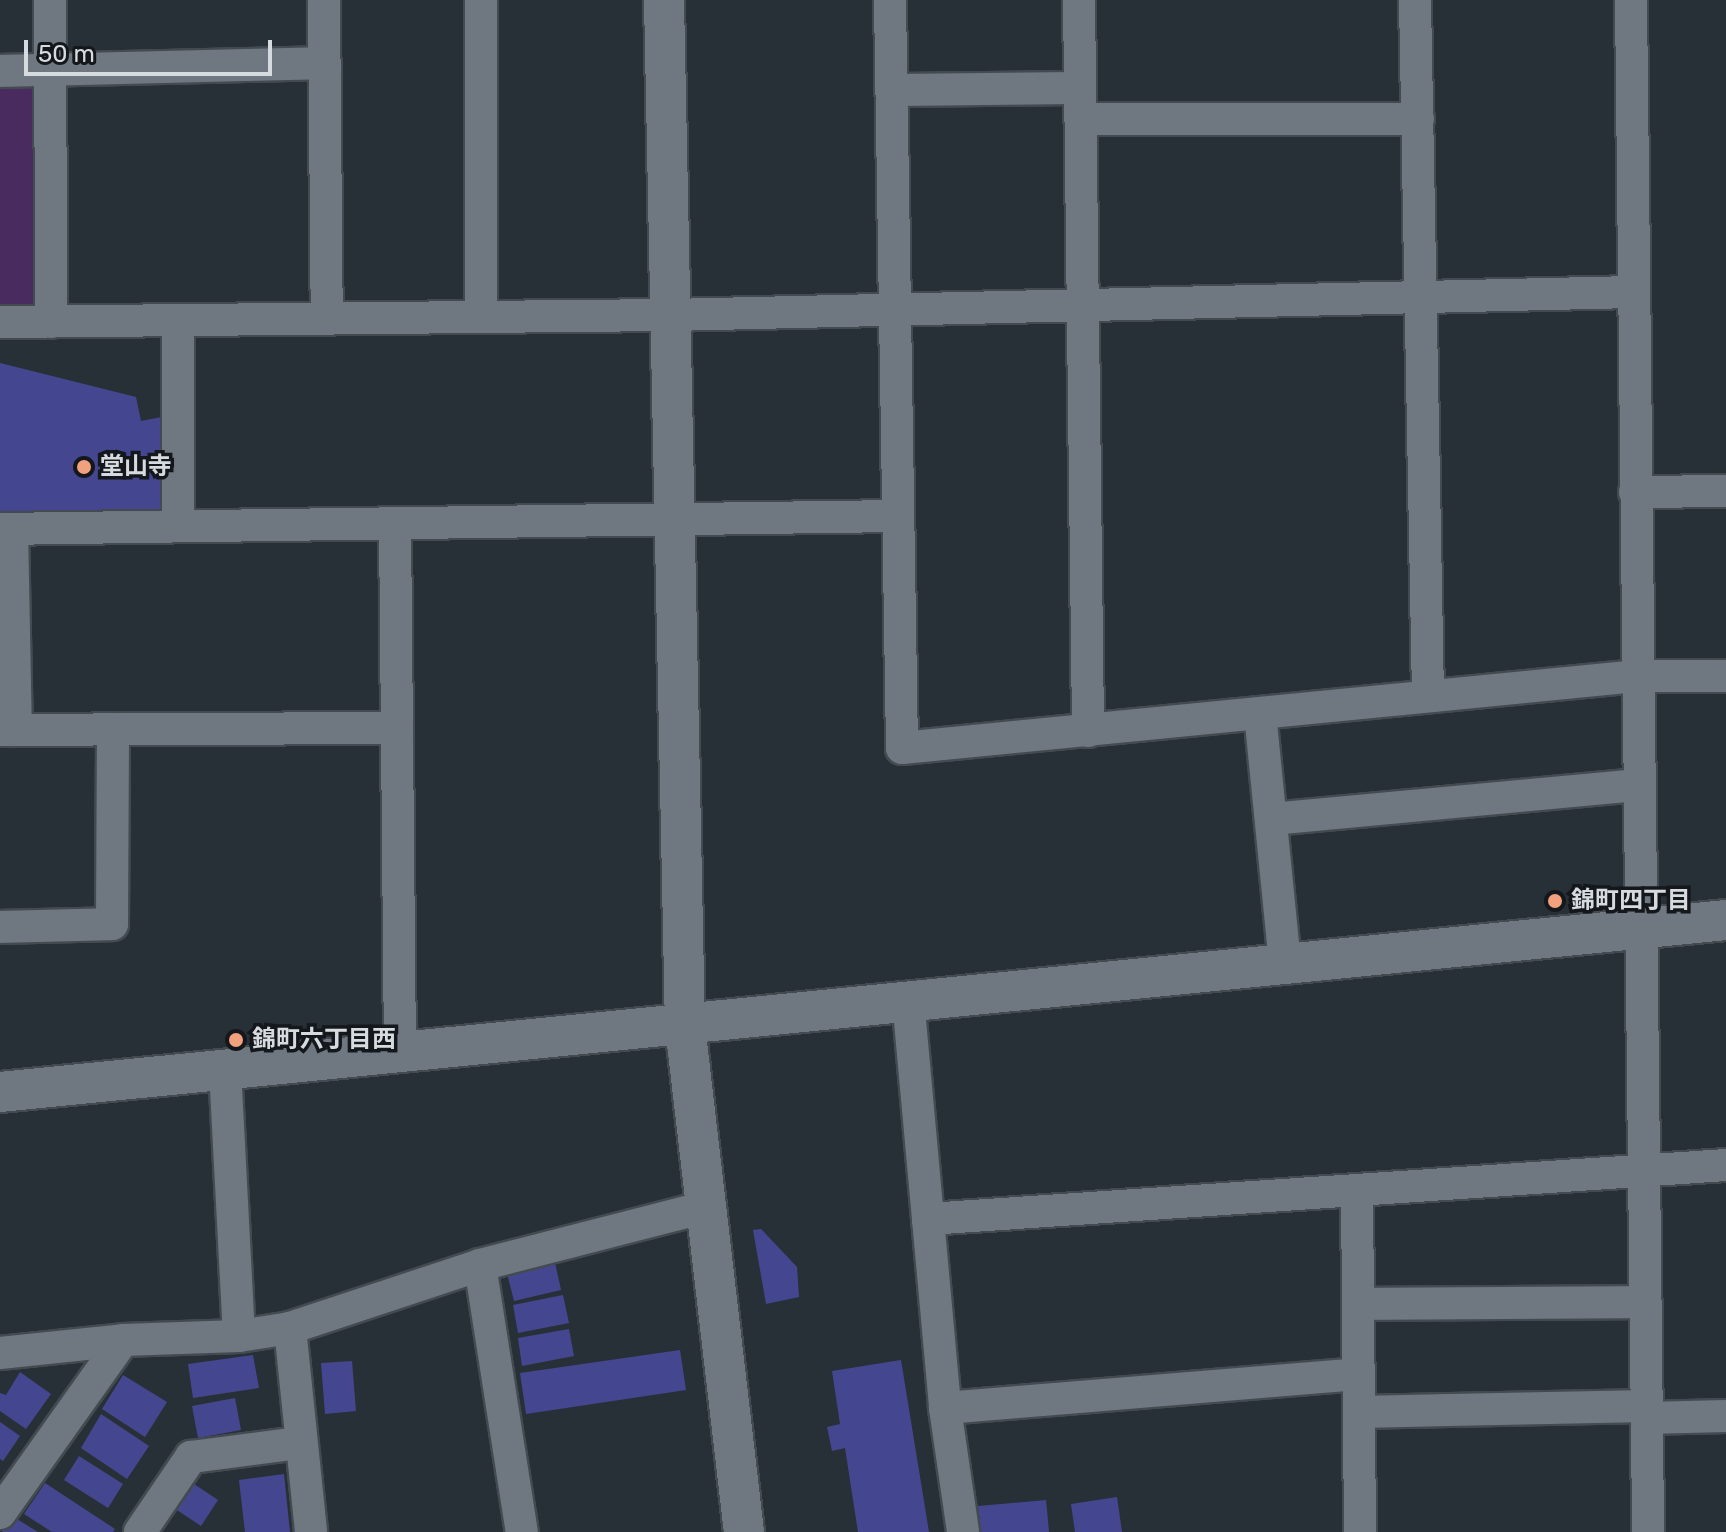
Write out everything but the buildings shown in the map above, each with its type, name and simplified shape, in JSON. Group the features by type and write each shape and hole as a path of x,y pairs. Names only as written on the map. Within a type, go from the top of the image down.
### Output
{"street":[{"path":"50,0 51,322"},
{"path":"324,0 327,318"},
{"path":"481,0 481,316"},
{"path":"664,0 685,1026 744,1532"},
{"path":"890,0 902,748 1638,676 1726,676"},
{"path":"1079,0 1088,731"},
{"path":"1415,0 1428,696"},
{"path":"1631,0 1648,1532"},
{"path":"0,71 324,63"},
{"path":"892,90 1081,104 1418,119"},
{"path":"0,322 671,315 1633,292"},
{"path":"178,320 178,526"},
{"path":"1635,492 1726,491"},
{"path":"396,728 8,730 6,529 898,516"},
{"path":"395,523 400,1051"},
{"path":"1260,713 1285,962"},
{"path":"0,927 112,924 113,730"},
{"path":"1271,819 1639,785"},
{"path":"0,1092 400,1051 685,1026 908,999 1726,920"},
{"path":"908,999 945,1408 963,1532"},
{"path":"225,1069 239,1336"},
{"path":"928,1219 1726,1165"},
{"path":"1357,1191 1360,1532"},
{"path":"0,1353 123,1340 239,1336 290,1328 480,1265 706,1207"},
{"path":"480,1265 522,1532"},
{"path":"1360,1304 1645,1302"},
{"path":"290,1328 299,1443 311,1532"},
{"path":"0,1513 123,1340"},
{"path":"945,1408 1358,1374"},
{"path":"1359,1412 1647,1412 1726,1416"},
{"path":"140,1532 191,1457 299,1443"}],"shaded area":[{"path":"0,71 52,71 51,322 0,322"}],"place":[{"name":"堂山寺","path":"84,467"},
{"name":"錦町四丁目","path":"1555,901"},
{"name":"錦町六丁目西","path":"236,1040"}]}
